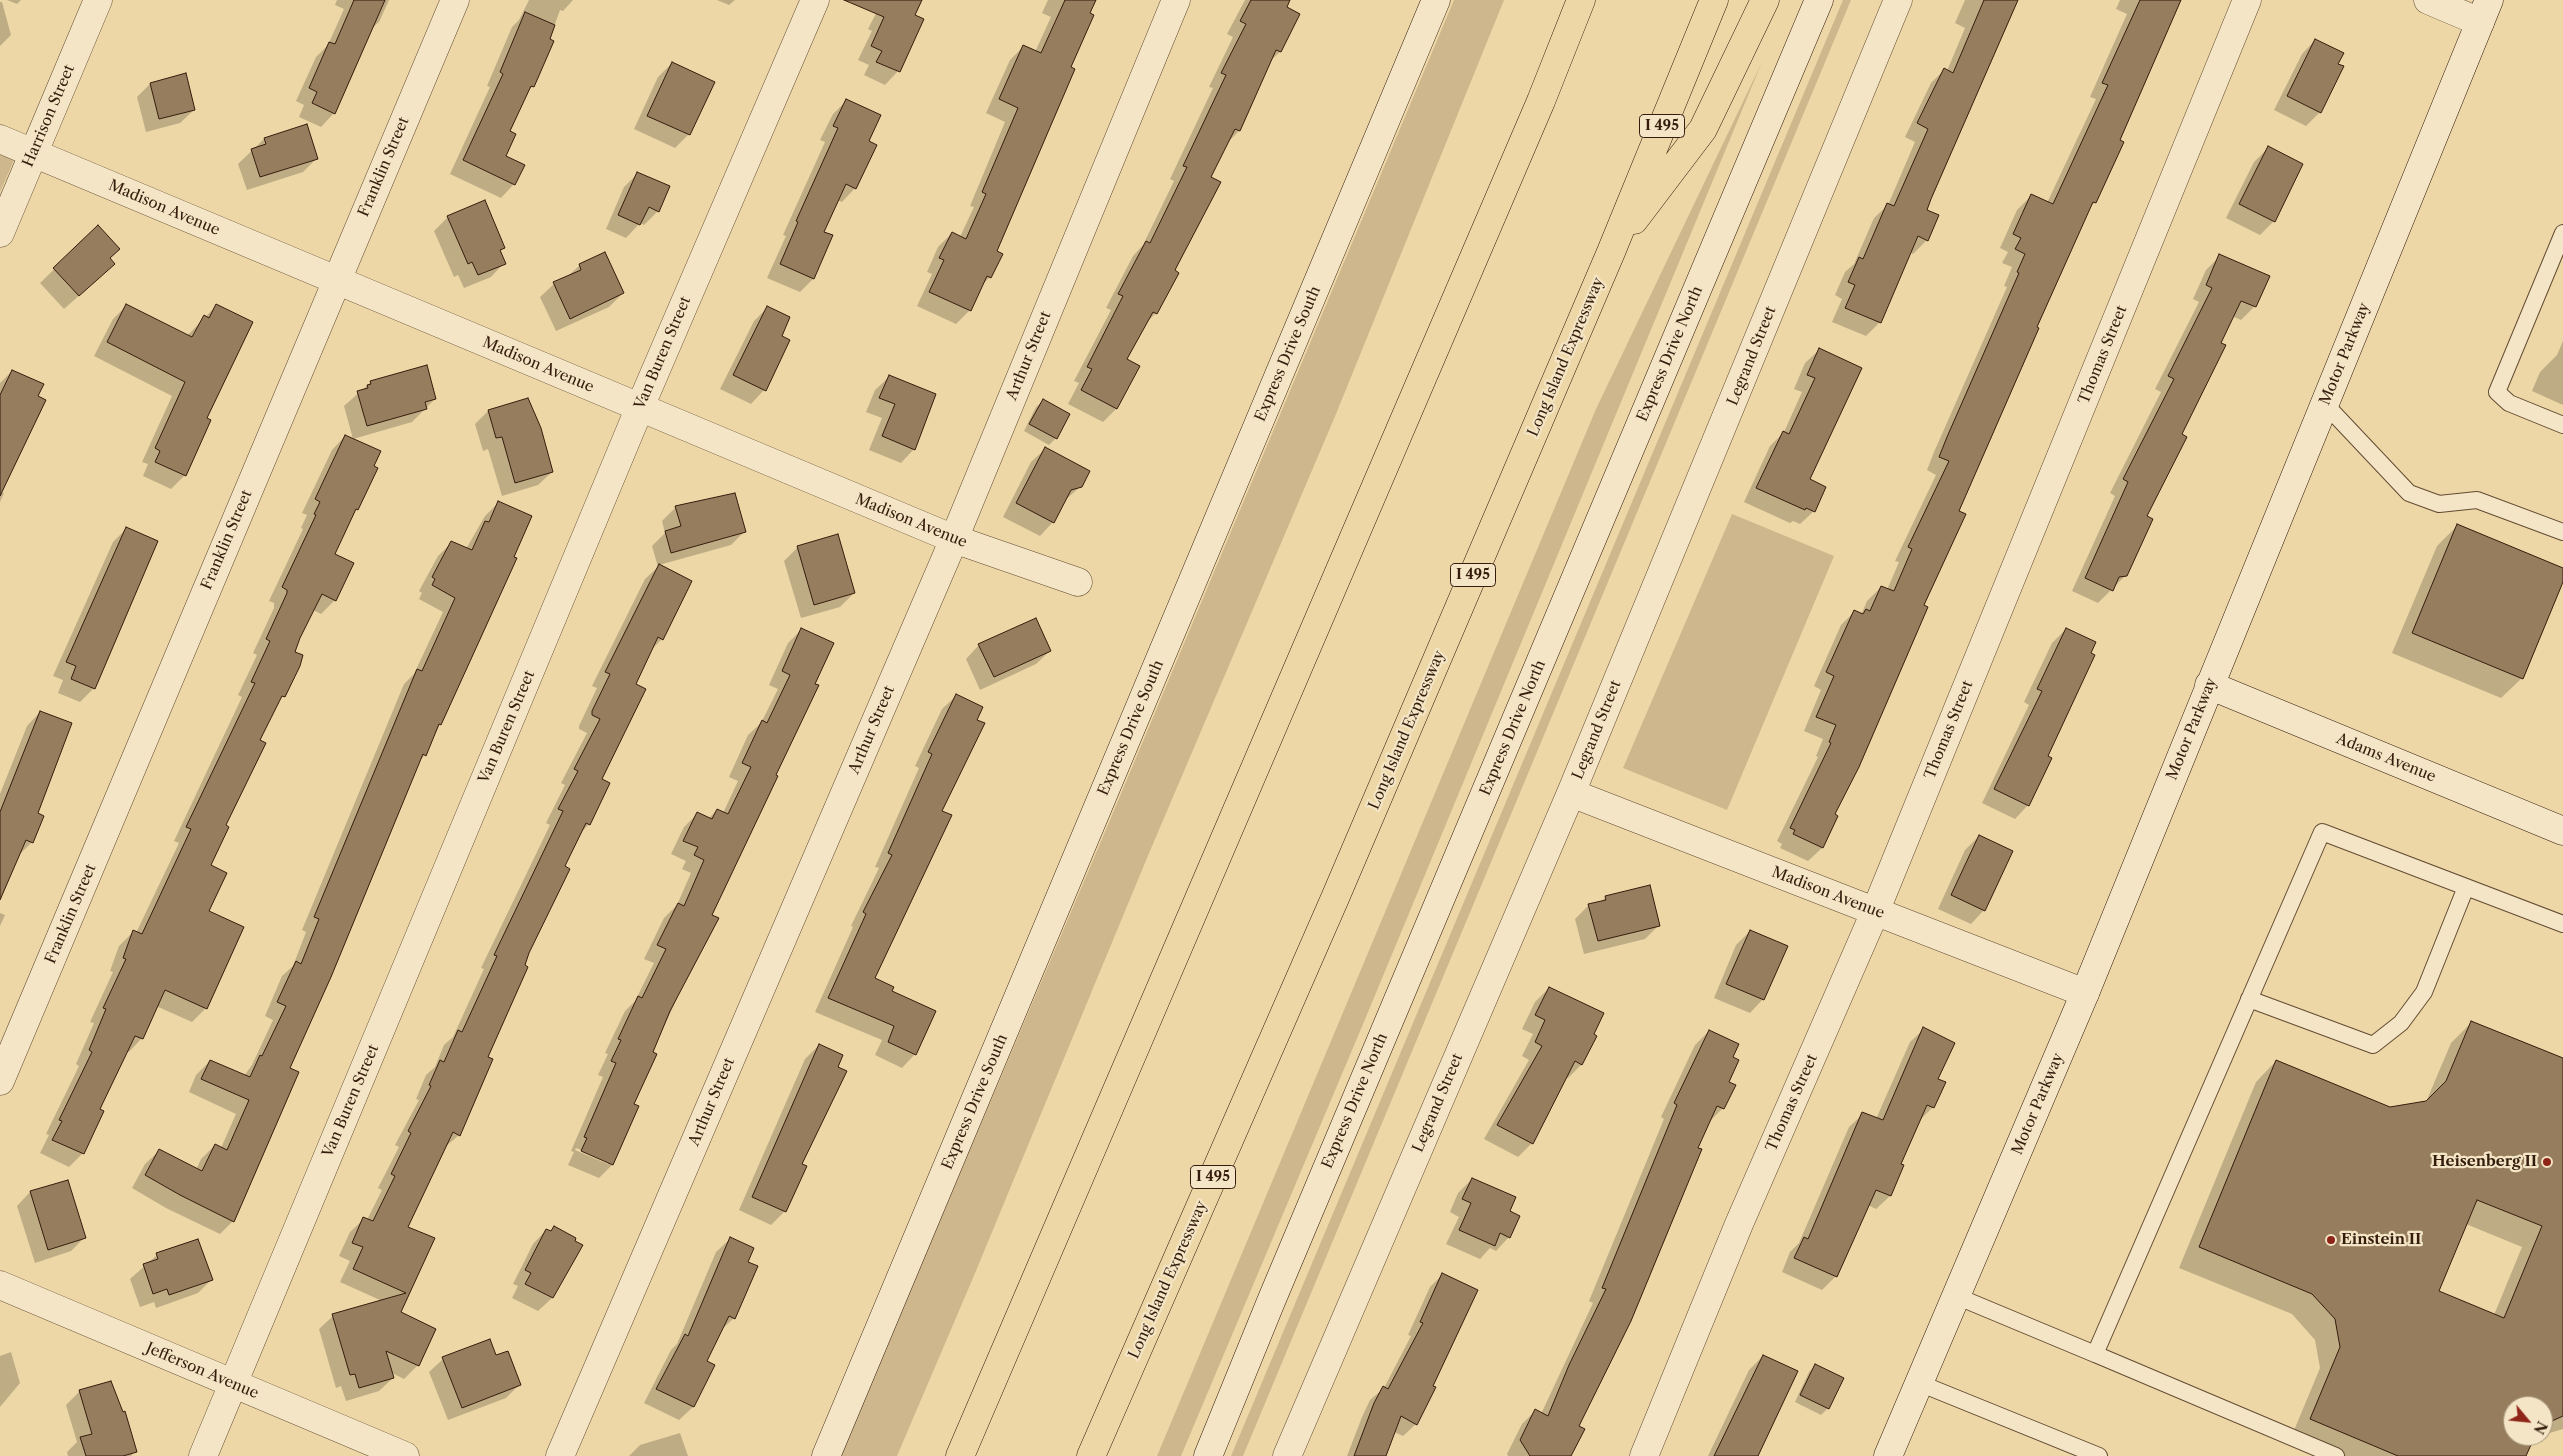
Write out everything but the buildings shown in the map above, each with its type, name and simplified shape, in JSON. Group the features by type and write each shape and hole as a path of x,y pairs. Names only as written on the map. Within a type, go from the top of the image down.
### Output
{"highway":[{"path":"1541,101 1566,0"},
{"path":"960,1456 1541,101 1581,0"},
{"name":"Long Island Expressway","path":"1091,1456 1335,898 1611,252 1714,0"},
{"path":"1611,252 1703,130 1765,0"}],"street":[{"name":"Harrison Street","path":"0,233 98,0"},
{"name":"Franklin Street","path":"0,1081 455,0"},
{"name":"Van Buren Street","path":"203,1456 640,407 815,0"},
{"name":"Arthur Street","path":"560,1456 954,539 1176,0"},
{"name":"Express Drive South","path":"826,1456 1436,0"},
{"name":"Express Drive North","path":"1208,1456 1284,1271 1819,0"},
{"name":"Legrand Street","path":"1286,1456 1571,793 1898,0"},
{"name":"Thomas Street","path":"1644,1456 1739,1224 1875,912 2247,0"},
{"path":"2428,0 2484,11"},
{"name":"Motor Parkway","path":"1888,1456 2085,993 2484,11"},
{"name":"Madison Avenue","path":"0,139 954,539 1078,582"},
{"name":"Adams Avenue","path":"2210,685 2563,831"},
{"name":"Madison Avenue","path":"1571,793 2085,993"},
{"name":"Jefferson Avenue","path":"0,1285 405,1456"}],"lane":[{"path":"2563,232 2497,392 2509,403 2563,425"},
{"path":"2324,404 2409,493 2438,504 2476,500 2563,532"},
{"path":"2095,1354 2322,832 2563,924"},
{"path":"2249,999 2373,1045 2401,1023 2424,992 2466,887"},
{"path":"1956,1296 2336,1456"},
{"path":"1919,1383 2098,1456"}],"shaded area":[{"path":"1454,0 1504,0 1336,414 1147,858 973,1278 897,1456 840,1456 1102,839"},
{"path":"1843,0 1851,0 1243,1456 1231,1456"},
{"path":"1762,62 1366,1017 1181,1456 1157,1456 1596,409"},
{"path":"0,154 14,160 0,192"},
{"path":"1732,514 1834,556 1727,810 1623,768"}],"place":[{"name":"Heisenberg II","path":"2547,1162"},
{"name":"Einstein II","path":"2331,1240"}]}
